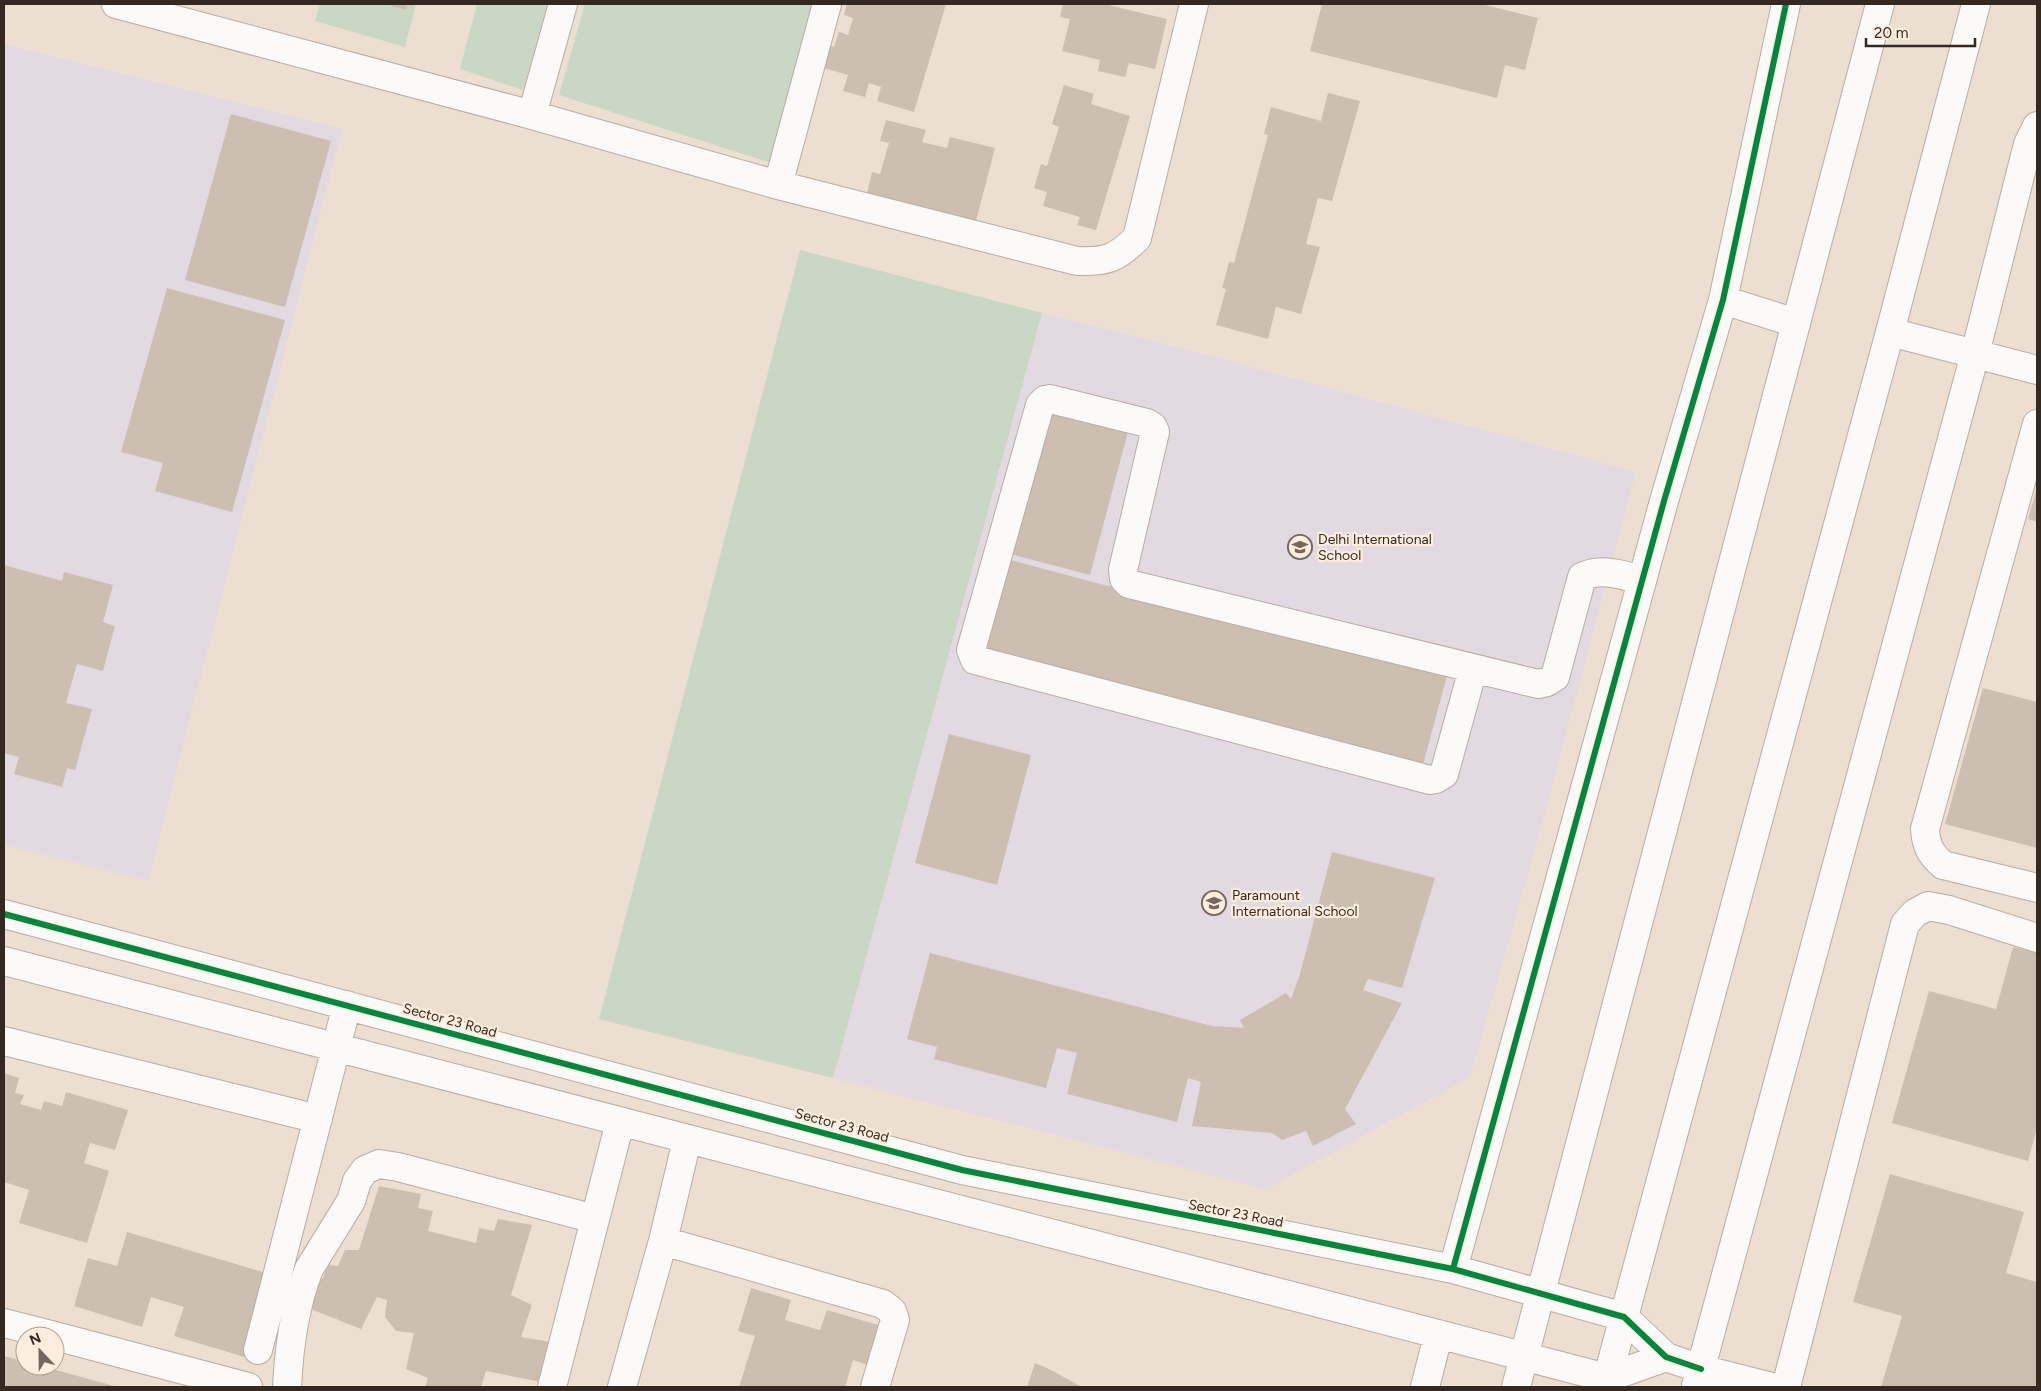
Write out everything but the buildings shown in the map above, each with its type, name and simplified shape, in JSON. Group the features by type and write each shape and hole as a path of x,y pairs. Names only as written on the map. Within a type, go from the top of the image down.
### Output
{"street":[{"path":"116,4 532,115 778,185 1077,261 1099,262 1122,253 1137,238 1194,4"},
{"path":"532,115 563,4"},
{"path":"778,185 827,4"},
{"path":"1453,1269 1642,580 1723,300 1786,4"},
{"path":"1516,1387 1880,4"},
{"path":"1606,1383 1890,332 1973,16 1995,4"},
{"path":"1698,1378 1975,354 2028,144 2037,126"},
{"path":"1723,300 1796,323"},
{"path":"1890,332 2037,370"},
{"path":"1473,669 1444,774 1430,780 975,660 971,650 1040,404 1050,399 1153,427 1155,432 1123,570 1124,579 1128,584 1538,684 1547,682 1555,677 1582,577 1592,572 1602,572 1642,580"},
{"path":"2037,424 1925,829 1926,843 1933,856 1943,865 2037,888"},
{"path":"1786,1387 1905,924 1915,913 1928,906 1949,910 2037,938"},
{"name":"Sector 23 Road","path":"4,914 962,1170 1453,1269 1624,1317 1666,1357"},
{"path":"4,961 1524,1357 1606,1383 1666,1357 1698,1378 1772,1387"},
{"path":"258,1350 347,1005"},
{"path":"4,1042 318,1119"},
{"path":"552,1387 620,1122"},
{"path":"622,1387 663,1240 687,1140"},
{"path":"287,1387 289,1346 305,1280 319,1252 351,1201 357,1181 366,1170 379,1164 398,1167 595,1219"},
{"path":"663,1240 883,1304 892,1311 895,1320 875,1387"},
{"path":"1425,1387 1438,1336"},
{"path":"65,1339 248,1387"}],"shaded area":[{"path":"4,44 342,129 148,881 4,845"},
{"path":"1042,313 1177,347 1636,472 1537,842 1470,1077 1266,1189 833,1078"}],"green space":[{"path":"320,4 416,4 405,47 315,21"},
{"path":"477,4 548,4 523,90 460,69"},
{"path":"585,4 815,4 771,163 559,95"},
{"path":"800,250 1042,313 833,1078 599,1019"}],"cycle path":[{"path":"1453,1269 1664,501 1723,300 1786,4"},
{"path":"4,914 962,1170 1453,1269 1624,1317 1666,1357 1701,1369"}],"place":[{"name":"Delhi International School","path":"1300,547"},
{"name":"Paramount International School","path":"1214,903"}]}
